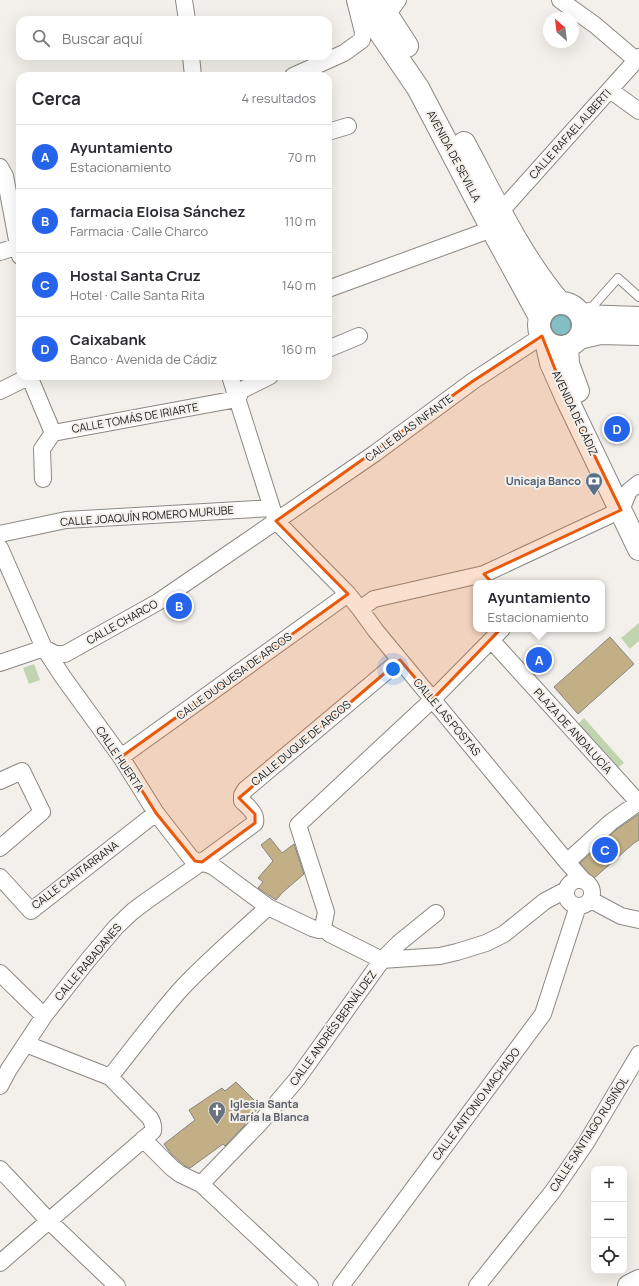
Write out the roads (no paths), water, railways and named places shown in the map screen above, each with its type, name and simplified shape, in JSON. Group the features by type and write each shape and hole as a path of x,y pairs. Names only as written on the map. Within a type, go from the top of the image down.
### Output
{"main road":[{"name":"AVENIDA DE SEVILLA","path":"357,0 418,88 497,220 514,236 549,290 573,310"},
{"name":"AVENIDA DE SEVILLA","path":"387,5 430,80 497,220 543,331"},
{"path":"639,318 573,310 554,304 543,312 543,331 556,346 600,333 639,334"},
{"path":"573,310 583,327 573,342"},
{"name":"AVENIDA DE CÁDIZ","path":"543,331 551,363 566,397 632,499"},
{"name":"AVENIDA DE CÁDIZ","path":"573,342 568,364 573,378 632,499 639,549"},
{"path":"629,1286 639,1281"}],"street":[{"path":"184,0 186,16"},
{"path":"332,58 344,53 362,40 363,32 357,0"},
{"path":"363,0 377,17 381,18 387,5"},
{"path":"560,0 638,58"},
{"name":"CALLE RAFAEL ALBERTI","path":"497,220 638,58"},
{"path":"191,60 193,72"},
{"path":"302,72 328,60"},
{"path":"610,90 639,111"},
{"path":"332,131 348,126"},
{"path":"3,171 16,188"},
{"path":"3,171 16,232"},
{"path":"332,288 497,220"},
{"path":"0,252 16,251"},
{"name":"CALLE BLAS INFANTE","path":"274,515 374,454 543,331"},
{"path":"332,347 359,336"},
{"path":"0,391 21,380"},
{"path":"31,380 52,433 42,449 43,479"},
{"path":"231,380 274,515"},
{"path":"237,399 242,390 262,380"},
{"name":"CALLE TOMÁS DE IRIARTE","path":"52,433 237,399"},
{"path":"477,580 488,578 632,499"},
{"name":"CALLE JOAQUÍN ROMERO MURUBE","path":"0,534 66,520 274,515"},
{"name":"CALLE LAS POSTAS","path":"274,515 360,608 400,660 583,880"},
{"name":"CALLE CHARCO","path":"44,648 49,652 58,655 68,653 158,602 274,515"},
{"name":"CALLE HUERTA","path":"0,548 44,648 63,677 121,757 156,813 181,846 193,860 214,866 268,907 312,928 319,930 323,928"},
{"path":"360,608 374,598 473,581"},
{"name":"CALLE DUQUESA DE ARCOS","path":"121,757 348,594"},
{"path":"497,635 432,699 298,825 326,912 323,928 330,934 382,960 440,956 486,943 504,934 545,901 566,890"},
{"name":"PLAZA DE ANDALUCÍA","path":"497,635 638,802"},
{"path":"0,663 44,648"},
{"name":"CALLE DUQUE DE ARCOS","path":"202,862 254,823 256,817 255,814 242,801 242,795 245,790 400,660"},
{"path":"0,781 22,771 42,812 0,848"},
{"path":"567,862 611,822 638,802"},
{"name":"CALLE CANTARRANA","path":"0,877 31,911 156,813"},
{"name":"CALLE RABADANES","path":"0,1086 9,1069 44,1016 88,960 126,918 145,902 202,862"},
{"path":"584,903 593,894 590,884 578,879 572,881 569,883 566,890 566,896 573,904 584,903 621,916 639,920"},
{"name":"CALLE ANTONIO MACHADO","path":"349,1283 543,1014 584,903"},
{"path":"110,1077 182,988 268,907"},
{"name":"CALLE ANDRÉS BERNÁLDEZ","path":"201,1184 258,1124 297,1079 382,960 399,943 436,914"},
{"path":"0,973 44,1016"},
{"path":"0,1263 153,1132 153,1122 150,1118 110,1077 26,1044"},
{"name":"CALLE SANTIAGO RUSIÑOL","path":"477,1286 557,1185 586,1143 639,1054"},
{"path":"143,1139 172,1168 180,1174 201,1184 310,1286"},
{"path":"0,1168 49,1221 117,1286"}],"lane":[{"path":"573,310 593,306 618,278 639,297"}],"water":[{"path":"557,315 565,315 571,321 571,329 565,335 557,335 551,329 551,321"}],"place":[{"name":"Caixabank","path":"617,429"},
{"name":"Unicaja Banco","path":"594,496"},
{"name":"farmacia Eloisa Sánchez","path":"179,606"},
{"name":"Ayuntamiento","path":"539,660"},
{"name":"Hostal Santa Cruz","path":"605,850"},
{"name":"Iglesia Santa María la Blanca","path":"217,1125"}]}
